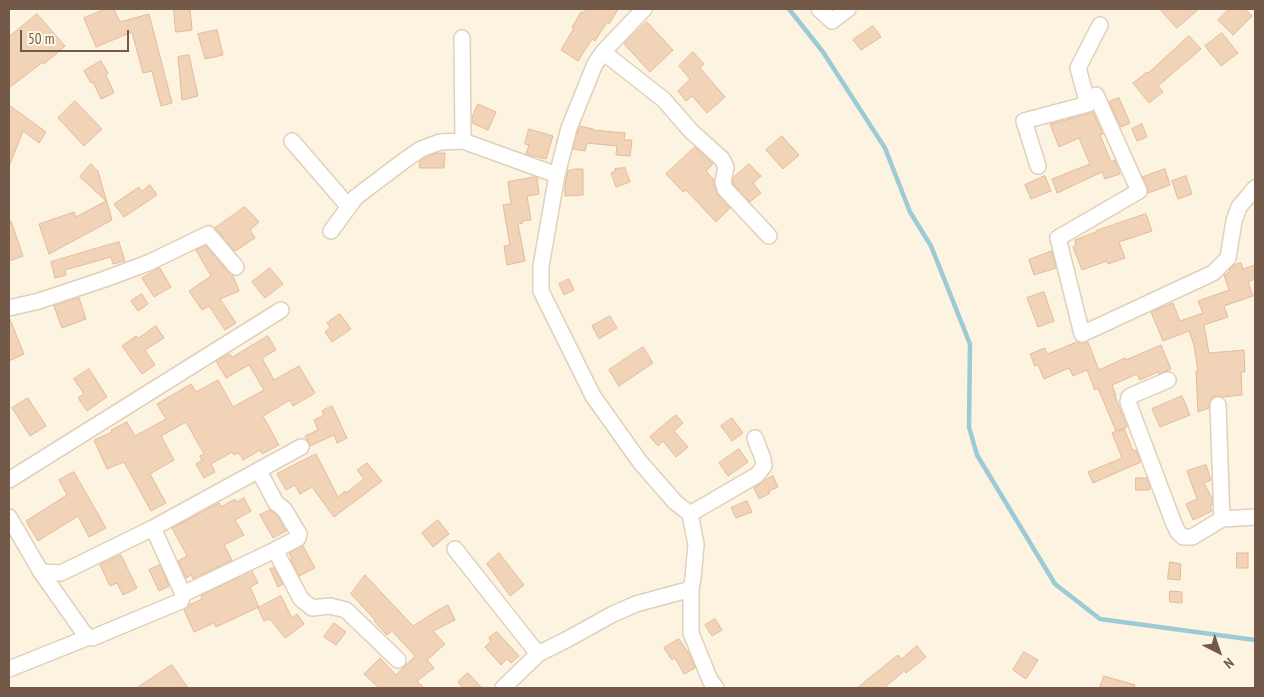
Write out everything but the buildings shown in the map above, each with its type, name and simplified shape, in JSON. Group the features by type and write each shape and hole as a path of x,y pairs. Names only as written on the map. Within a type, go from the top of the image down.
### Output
{"street":[{"path":"644,9 603,52 595,64 569,128 557,175 541,266 541,291 593,396 640,462 675,502 690,514 696,544 691,589 691,633 710,680 716,688"},
{"path":"819,9 832,21 848,9"},
{"path":"1088,104 1078,68 1100,25"},
{"path":"462,38 463,141"},
{"path":"603,52 664,100 691,131 722,159 726,167 723,182 725,189 769,236"},
{"path":"1038,166 1024,121 1088,104 1096,95 1139,191 1058,238 1082,334 1213,273 1228,258 1234,221 1240,207 1255,188"},
{"path":"292,141 349,206"},
{"path":"331,231 356,198 421,149 440,142 463,141 557,175"},
{"path":"9,308 39,301 105,279 148,263 208,234 236,267"},
{"path":"9,480 281,310"},
{"path":"1168,380 1129,397 1128,402 1178,532 1184,537 1192,537 1222,519 1255,517"},
{"path":"1218,405 1222,519"},
{"path":"690,514 757,475 764,466 755,438"},
{"path":"41,572 62,573 153,528 259,471 301,446"},
{"path":"183,594 298,538 299,534 285,511 276,503 259,471"},
{"path":"11,525 41,572 84,633 89,637"},
{"path":"9,669 89,637 92,638 181,601 183,594 153,528"},
{"path":"455,549 538,654"},
{"path":"275,550 301,599 312,608 330,606 346,610 398,660"},
{"path":"503,688 538,654 613,614 636,604 691,589"}],"waterway":[{"path":"789,9 823,52 885,148 910,212 931,246 970,344 969,427 977,455 1055,584 1100,619 1255,640"}]}
